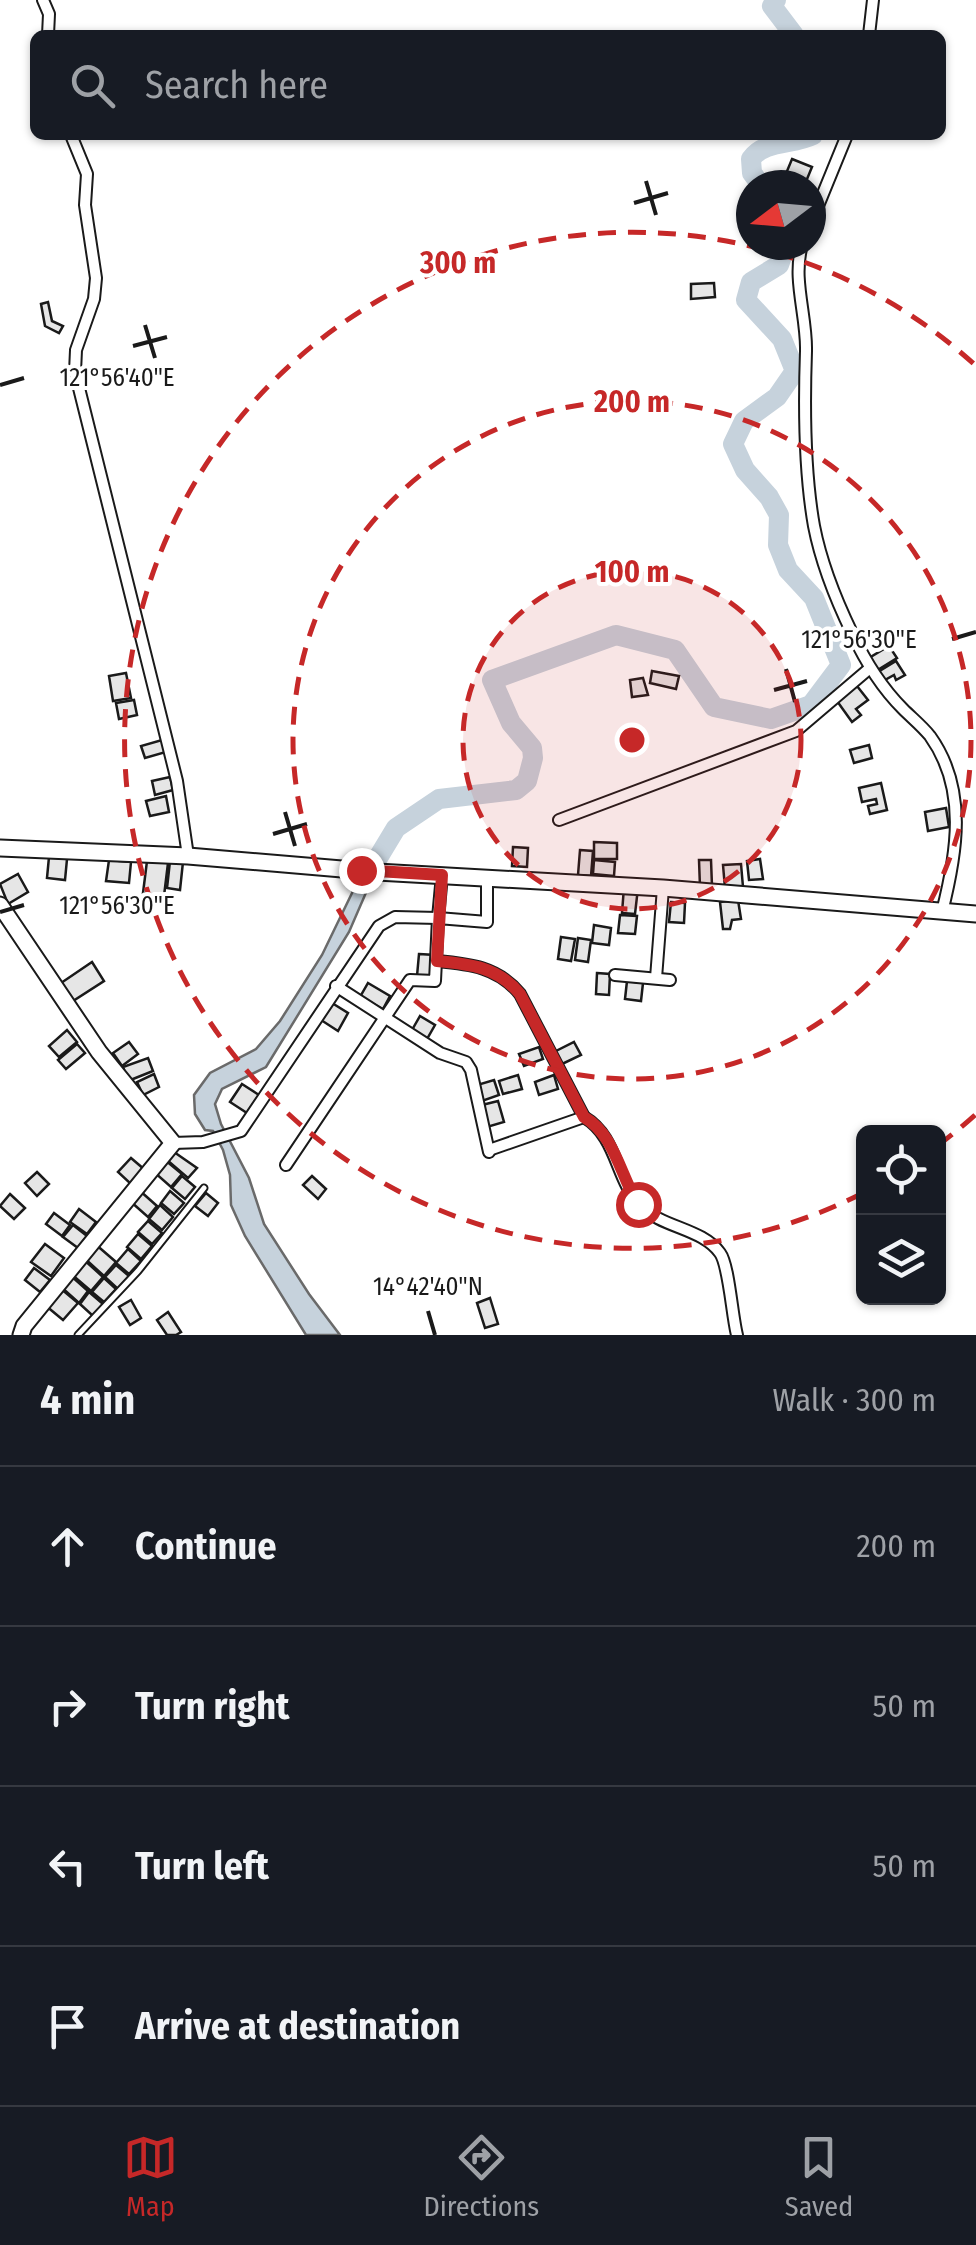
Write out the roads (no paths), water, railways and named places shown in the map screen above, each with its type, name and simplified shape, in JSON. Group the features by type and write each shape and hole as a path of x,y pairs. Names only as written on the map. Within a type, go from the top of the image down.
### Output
{"street":[{"path":"44,0 48,30"},
{"path":"870,30 873,0"},
{"path":"74,140 87,174 85,205 96,278 94,299 76,350 74,372 177,781 188,856"},
{"path":"826,187 845,140"},
{"path":"799,260 806,319 804,377 814,524 833,586 870,668 902,708 928,732 949,773 955,800 957,849 942,912"},
{"path":"559,820 796,731 870,668"},
{"path":"0,848 188,856 663,888 976,914"},
{"path":"286,1164 410,980 434,982 442,875"},
{"path":"22,1335 24,1326 173,1143 216,1140 242,1130 336,986 384,921 395,917 486,922 487,877"},
{"path":"656,978 663,888"},
{"path":"0,905 99,1052 173,1143"},
{"path":"437,961 478,966 510,982 520,994 584,1117 598,1125 638,1204 719,1252 725,1264 738,1335"},
{"path":"615,975 670,980"},
{"path":"336,986 440,1053 468,1065 489,1151 584,1117"}],"lane":[{"path":"78,1335 138,1271 204,1188"}],"waterway":[{"path":"776,0 772,6 790,30"},
{"path":"752,170 751,159 763,149 797,140"},
{"path":"364,881 396,828 439,799 516,790 527,781 532,748 511,723 492,680 616,635 675,650 714,707 771,719 811,705 841,665 814,598 788,570 778,545 779,515 745,470 733,444 744,421 777,397 795,371 782,339 746,300 751,282 781,260"}]}
